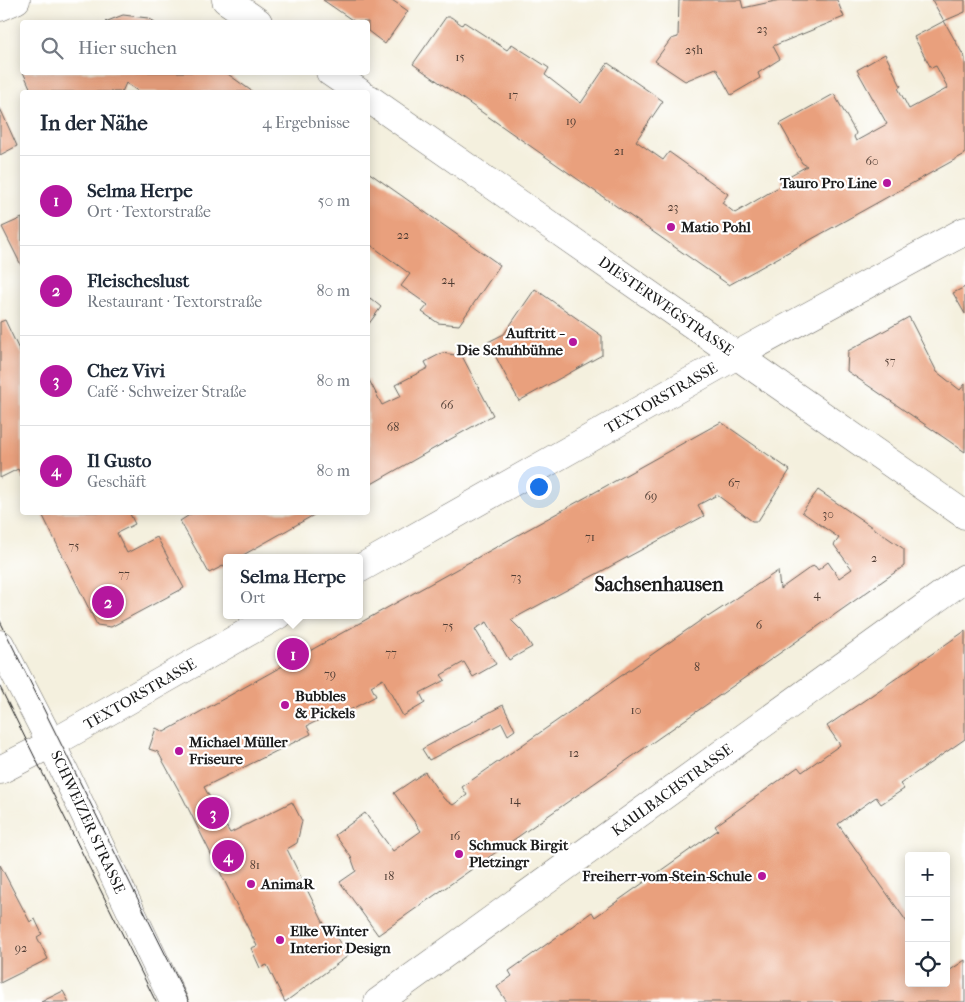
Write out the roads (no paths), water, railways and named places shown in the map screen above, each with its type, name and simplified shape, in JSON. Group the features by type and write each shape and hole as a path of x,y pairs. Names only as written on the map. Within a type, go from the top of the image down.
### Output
{"street":[{"path":"0,7 16,0"},
{"path":"226,0 255,20"},
{"path":"334,75 356,90"},
{"name":"DIESTERWEGSTRASSE","path":"370,99 965,515"},
{"name":"TEXTORSTRASSE","path":"363,567 737,355 965,231"},
{"name":"KAULBACHSTRASSE","path":"378,1002 965,578"},
{"name":"TEXTORSTRASSE","path":"0,770 271,619"},
{"name":"SCHWEIZER STRASSE","path":"0,644 51,743 174,1002"}],"tram line":[{"path":"0,621 189,1002"},
{"path":"0,687 156,1002"}],"place":[{"name":"Tauro Pro Line","path":"887,183"},
{"name":"Matio Pohl","path":"671,227"},
{"name":"Auftritt - Die Schuhbühne","path":"573,342"},
{"name":"Fleischeslust","path":"108,602"},
{"name":"Selma Herpe","path":"293,654"},
{"name":"Bubbles & Pickels","path":"285,705"},
{"name":"Michael Müller Friseure","path":"179,751"},
{"name":"Chez Vivi","path":"213,813"},
{"name":"Schmuck Birgit Pletzingr","path":"459,854"},
{"name":"Il Gusto","path":"228,856"},
{"name":"Freiherr-vom-Stein-Schule","path":"762,876"},
{"name":"AnimaR","path":"251,884"},
{"name":"Elke Winter Interior Design","path":"280,940"}],"district":[{"name":"Sachsenhausen","path":"659,584"}]}
